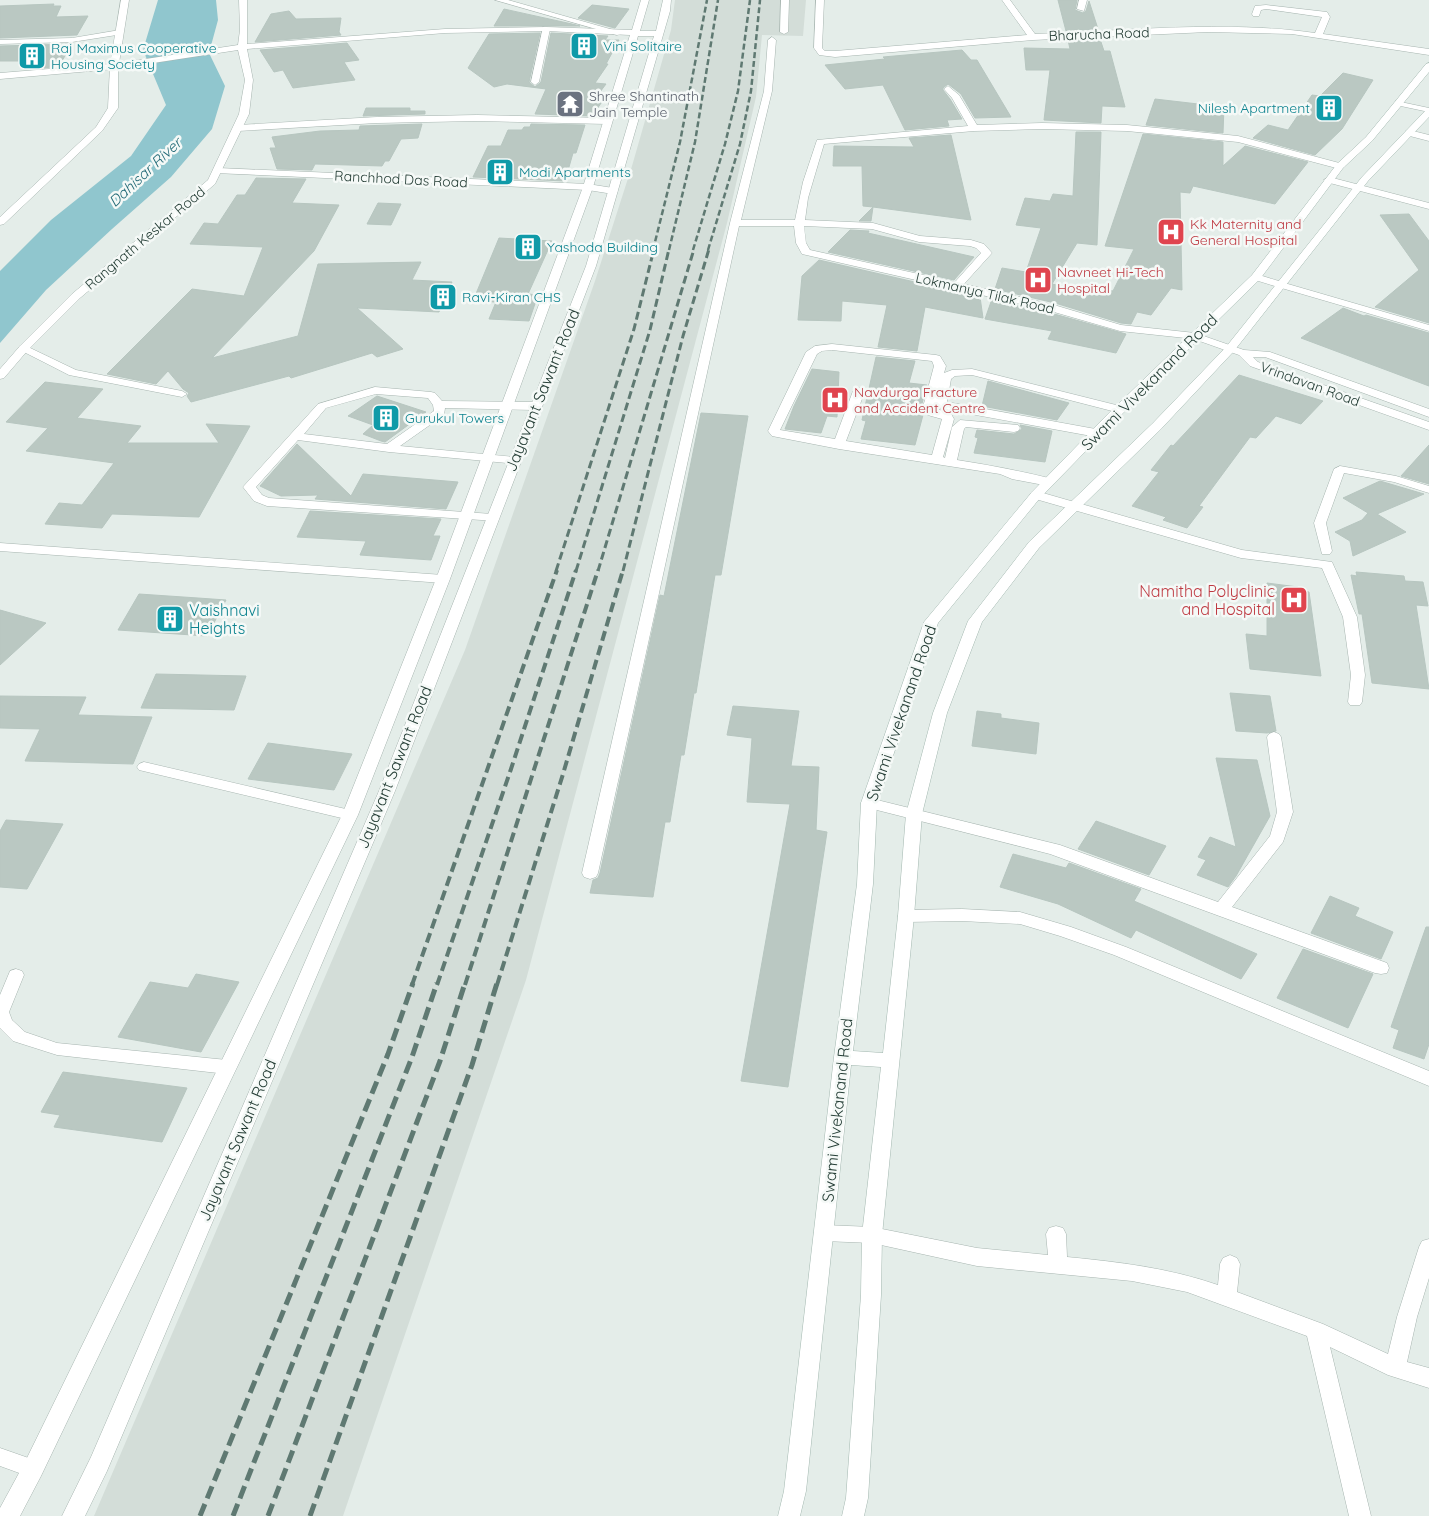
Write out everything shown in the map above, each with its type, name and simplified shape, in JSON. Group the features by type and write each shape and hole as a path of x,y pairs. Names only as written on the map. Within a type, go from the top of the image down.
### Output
{"street":[{"path":"0,222 99,129 113,108 114,66 125,0"},
{"name":"Rangnath Keskar Road","path":"0,376 24,348 76,296 212,182 244,114 249,80 242,47 244,30 243,0"},
{"path":"499,0 620,33"},
{"path":"588,187 645,0"},
{"name":"Jayavant Sawant Road","path":"73,1516 99,1464 387,791 591,266 666,11 667,0"},
{"name":"Bharucha Road","path":"820,0 818,48 822,53 835,54 1033,37 1208,30 1292,32 1429,52"},
{"path":"1006,0 1033,37"},
{"path":"1081,9 1083,0"},
{"path":"1256,14 1257,10 1262,8 1324,14 1326,17 1318,36"},
{"path":"534,82 546,28"},
{"path":"0,76 114,66 242,47 445,31 546,28 659,34"},
{"path":"590,874 735,223 768,92 772,40"},
{"name":"Swami Vivekanand Road","path":"789,1516 796,1492 843,1057 865,884 869,803 931,622 1052,478 1256,277 1335,172 1369,139 1429,66"},
{"path":"948,89 956,97 974,128 1042,126 1127,128 1204,134 1238,139 1429,206"},
{"name":"Swami Vivekanand Road","path":"852,1516 857,1498 871,1295 872,1235 906,916 914,814 940,713 975,622 1034,546 1236,351 1281,285 1362,183 1429,111"},
{"path":"238,128 377,120 468,118 607,121"},
{"name":"Lokmanya Tilak Road","path":"974,128 820,142 804,196 800,223 800,242 806,252 1050,307 1120,328 1195,336"},
{"name":"Ranchhod Das Road","path":"218,171 588,187 614,191"},
{"path":"1362,183 1429,196"},
{"name":"Jayavant Sawant Road","path":"8,1516 33,1469 350,815 443,579 588,187"},
{"path":"735,223 873,226 914,237 971,243 985,249 987,253 958,285"},
{"path":"1256,277 1281,285"},
{"name":"Vrindavan Road","path":"1195,336 1236,351 1254,364 1429,426"},
{"path":"936,461 948,419 946,416 928,411 940,366 936,358 832,347 819,348 812,352 774,431 780,435 936,461 1003,471 1012,475 1052,478"},
{"path":"1236,351 1266,354 1429,413"},
{"path":"1095,435 943,406 940,401 946,377 952,373 972,372 1120,409"},
{"path":"389,448 440,412 439,404 431,395 375,390 322,406 249,487 258,498 267,502 492,518"},
{"path":"839,445 859,391"},
{"path":"439,404 536,406"},
{"path":"950,463 958,427 964,423 1095,435"},
{"path":"295,436 514,461"},
{"path":"1036,496 1241,554 1327,565 1350,617 1358,676 1355,702"},
{"path":"0,547 443,579"},
{"path":"1222,909 1278,838 1285,812 1274,738"},
{"path":"869,803 1054,849 1381,968"},
{"path":"906,916 962,915 1020,918 1064,931 1120,951 1429,1079"},
{"path":"843,1057 891,1062"},
{"path":"824,1233 872,1235 977,1258 1132,1272 1187,1283 1316,1330 1395,1368 1429,1378"},
{"path":"1056,1234 1058,1265"},
{"path":"1395,1368 1407,1317 1429,1247"},
{"path":"1228,1297 1230,1264"},
{"path":"1316,1330 1360,1516"}],"lane":[{"path":"784,32 785,0"},
{"path":"0,42 72,40 120,32"},
{"path":"1399,103 1429,111"},
{"path":"1409,133 1429,138"},
{"path":"1281,285 1429,328"},
{"path":"24,348 74,373 182,394"},
{"path":"1326,551 1320,523 1340,469 1413,483 1429,490"},
{"path":"144,768 350,815"},
{"path":"16,975 1,1012 5,1023 19,1037 57,1049 227,1067"},
{"path":"0,1457 33,1469"}],"shaded area":[{"path":"675,0 806,0 803,36 762,35 756,97 727,223 526,980 343,1516 94,1516 465,650 595,281 632,166 671,30"}],"water":[{"name":"Dahisar River","path":"158,0 216,0 218,20 209,53 225,86 212,129 171,177 46,290 0,343 0,271 51,220 131,156 166,105 143,50"}],"building":[{"path":"1058,0 1077,0 1075,10 1083,13 1086,11 1089,1 1098,29 1066,31"},
{"path":"54,4 53,6 61,6 56,17 88,16 77,35 0,38 0,6"},
{"path":"592,5 629,9 615,28 578,18"},
{"path":"504,9 572,24 580,26 494,26"},
{"path":"289,11 296,19 341,18 339,32 341,35 255,42 271,14"},
{"path":"540,33 529,82 535,87 541,82 551,33 608,36 605,40 619,40 606,64 608,64 595,83 606,84 597,96 606,96 592,116 535,114 546,89 507,84 494,87 468,68 489,34"},
{"path":"1100,39 1104,51 1110,51 1125,107 1102,106 1101,123 1044,120 1050,70 1026,70 1024,48 1070,49 1068,40"},
{"path":"347,43 359,60 344,62 355,80 293,88 283,70 274,72 260,50"},
{"name":"Raj Maximus Cooperative Housing Society","path":"72,44 59,66 44,68 45,61 0,61 0,46"},
{"path":"962,50 971,60 977,60 1011,117 975,118 961,94 948,84 943,90 962,119 947,120 949,126 905,130 883,85 845,89 825,65 885,59 883,57"},
{"path":"1343,73 1373,80 1342,129 1315,155 1253,138 1268,125 1288,130 1312,95 1320,96"},
{"path":"1155,99 1224,107 1223,133 1146,125"},
{"path":"366,108 410,108 410,111 425,111 425,114 363,116"},
{"path":"422,124 418,138 401,139 389,161 385,161 382,166 315,164 312,170 277,169 270,148 276,148 272,137 320,131 359,130 360,126"},
{"path":"531,124 585,125 576,153 573,153 565,181 473,177 488,146 501,146 508,130 522,130 524,127 530,127"},
{"path":"1076,132 1101,132 1097,245 1077,243 1052,284 1103,295 1107,290 1113,291 1134,249 1105,246 1143,134 1223,142 1223,166 1245,146 1308,162 1275,204 1193,186 1190,193 1180,192 1182,290 1171,288 1151,315 1137,312 1131,324 1121,323 1055,303 995,289 1002,268 1026,272 1041,228 1016,225 1025,198 1050,201 1053,194 1073,196"},
{"path":"951,135 971,220 863,206 862,166 833,166 834,146 914,147 909,138"},
{"path":"256,178 306,179 292,203 339,205 314,251 212,358 298,336 318,264 421,262 412,280 452,282 439,312 357,308 403,349 377,357 372,353 291,378 289,376 191,402 187,396 189,393 183,389 168,371 156,384 107,374 192,289 244,296 263,247 190,244 204,223 218,224 237,195 245,195"},
{"path":"378,203 401,204 391,225 367,224"},
{"path":"873,207 871,221 859,221"},
{"path":"1409,214 1429,241 1429,323 1375,307 1419,270 1380,215"},
{"path":"850,230 869,231 868,233 974,257 954,280 828,252"},
{"path":"499,238 552,241 528,294 538,295 529,321 489,319 496,302 473,301"},
{"path":"819,260 980,297 983,318 925,307 917,351 878,347 887,305 842,301 841,321 798,320 802,276"},
{"path":"992,299 1126,334 1116,353 1048,339 1052,331 985,319"},
{"path":"1343,308 1364,316 1429,333 1429,386 1301,338"},
{"path":"876,357 915,361 909,383 927,385 920,411 923,415 915,445 861,439 866,421 862,420"},
{"path":"812,369 839,372 837,417 827,416 821,433 785,429 794,406"},
{"path":"1239,375 1323,401 1301,424 1276,416 1256,438 1250,437 1199,506 1203,507 1187,528 1163,520 1166,517 1132,506 1159,472 1151,470 1171,445 1173,446"},
{"path":"988,381 1069,403 1057,420 982,406"},
{"path":"45,382 103,389 77,418 141,426 127,443 219,443 206,424 250,426 199,517 112,514 102,528 45,524 59,503 82,505 114,463 26,451 48,428 6,422"},
{"name":"Gurukul Towers","path":"377,396 426,412 385,442 381,441 363,434 373,425 348,416"},
{"path":"701,413 748,416 721,575 715,575 696,693 694,693 684,755 681,755 670,822 665,822 653,897 590,893 593,880 598,878 600,873 660,595 664,596"},
{"path":"1020,425 1052,431 1045,462 974,453 978,438 975,437 977,430 1014,434 1022,429"},
{"path":"297,444 351,496 363,474 458,482 446,509 315,499 318,495 281,496 260,486"},
{"path":"1429,445 1429,484 1401,476"},
{"path":"1380,481 1424,494 1377,514 1406,532 1353,556 1350,541 1335,532 1362,520 1368,513 1343,498"},
{"path":"310,511 441,519 433,536 440,536 431,560 360,555 366,541 297,537"},
{"path":"1356,572 1404,576 1405,581 1423,582 1428,606 1416,605 1429,689 1372,683 1362,614 1359,614 1351,575 1357,576"},
{"path":"1267,583 1298,587 1298,590 1309,592 1321,676 1250,669 1246,634 1267,636"},
{"name":"Vaishnavi Heights","path":"139,594 226,600 207,636 118,630"},
{"path":"0,610 46,623 0,665"},
{"path":"156,674 246,676 234,710 141,708"},
{"path":"1230,693 1270,696 1276,731 1267,733 1236,731"},
{"path":"0,696 86,697 78,715 152,717 133,764 25,761 40,729 0,728"},
{"path":"733,706 799,711 791,766 819,767 816,830 827,832 788,1087 741,1081 790,804 747,802 752,738 727,735"},
{"path":"977,711 1001,714 1001,718 1039,723 1036,754 972,746"},
{"path":"268,743 352,754 334,790 248,779"},
{"path":"1216,758 1257,760 1270,816 1228,887 1197,875 1206,860 1198,857 1210,837 1236,847"},
{"path":"6,820 63,824 27,889 0,887 0,831"},
{"path":"1096,821 1166,846 1149,875 1078,849"},
{"path":"1013,854 1066,868 1069,863 1141,889 1134,901 1257,954 1241,979 1136,930 1131,938 1058,904 1000,887"},
{"path":"1330,896 1359,908 1355,916 1393,932 1381,959 1311,933"},
{"path":"1426,927 1429,927 1429,1044 1424,1059 1393,1048 1399,1030 1391,1027"},
{"path":"1303,949 1373,974 1348,1028 1277,998"},
{"path":"196,974 239,982 201,1052 118,1037 150,982 188,988"},
{"path":"63,1072 187,1088 162,1142 54,1127 60,1115 41,1112"}],"railway":[{"path":"653,250 680,142 707,0"},
{"path":"669,250 695,142 718,0"},
{"path":"693,250 725,144 738,91 750,0"},
{"path":"708,250 740,144 751,91 760,0"},
{"path":"556,571 634,329 654,249"},
{"path":"576,571 650,330 669,249"},
{"path":"598,571 694,249"},
{"path":"623,571 683,336 709,249"},
{"path":"412,985 557,570"},
{"path":"437,985 511,769 576,570"},
{"path":"465,985 598,570"},
{"path":"497,985 563,774 623,570"},
{"path":"200,1516 388,1054 413,983"},
{"path":"233,1516 412,1057 437,983"},
{"path":"268,1516 440,1061 465,983"},
{"path":"310,1516 472,1065 497,983"}],"place":[{"name":"Vini Solitaire","path":"584,46"},
{"name":"Raj Maximus Cooperative Housing Society","path":"32,56"},
{"name":"Shree Shantinath Jain Temple","path":"570,104"},
{"name":"Nilesh Apartment","path":"1329,108"},
{"name":"Modi Apartments","path":"500,172"},
{"name":"Kk Maternity and General Hospital","path":"1171,232"},
{"name":"Yashoda Building","path":"528,247"},
{"name":"Navneet Hi-Tech Hospital","path":"1038,280"},
{"name":"Ravi-Kiran CHS","path":"443,297"},
{"name":"Navdurga Fracture and Accident Centre","path":"835,400"},
{"name":"Gurukul Towers","path":"386,418"},
{"name":"Namitha Polyclinic and Hospital","path":"1294,600"},
{"name":"Vaishnavi Heights","path":"170,619"}]}
